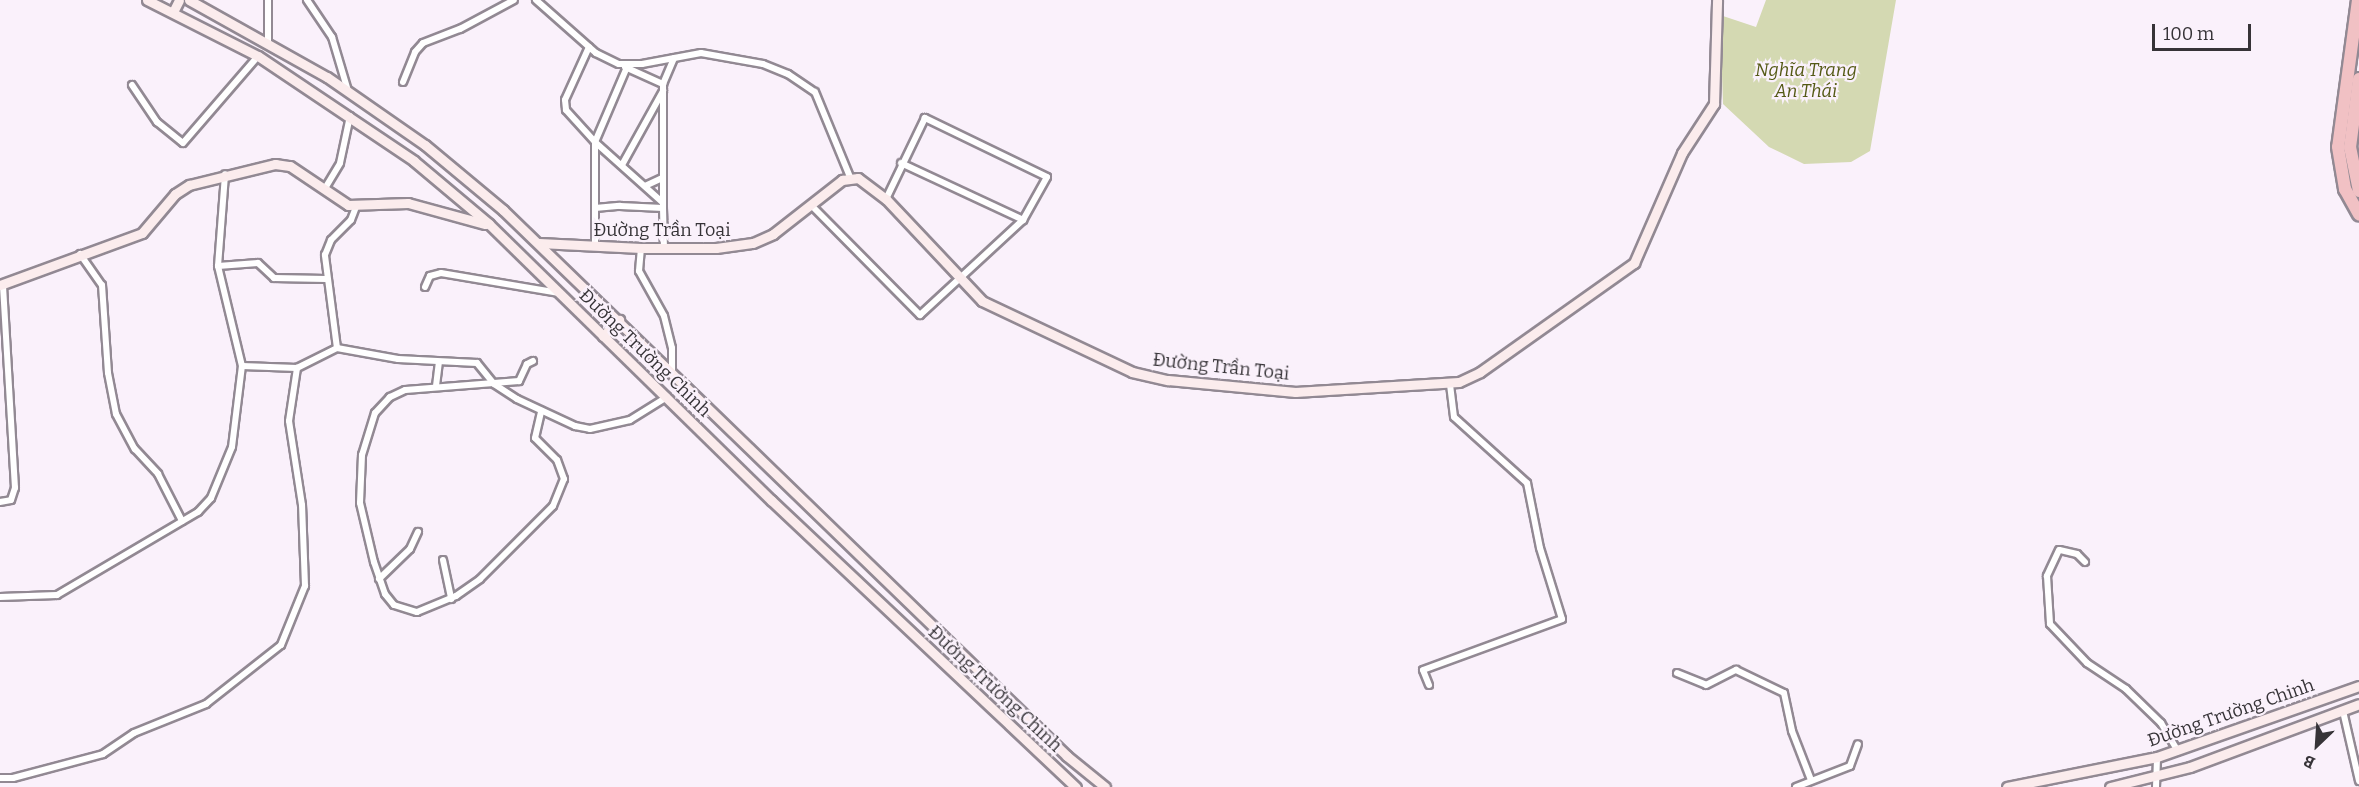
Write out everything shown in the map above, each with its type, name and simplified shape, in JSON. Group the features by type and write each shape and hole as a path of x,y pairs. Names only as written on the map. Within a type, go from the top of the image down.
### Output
{"highway":[{"path":"2358,0 2338,147 2345,189 2359,214"},
{"path":"2359,79 2350,147 2359,191"}],"main road":[{"name":"Đường Trường Chinh","path":"147,0 258,56 350,115 414,161 489,224 667,398 1076,787"},
{"path":"173,12 179,0"},
{"name":"Đường Trường Chinh","path":"190,0 268,41 348,91 425,145 539,243 1078,766 1105,787"},
{"name":"Đường Trần Toại","path":"539,243 664,248 753,243 773,234 850,177 868,183 886,199 960,282 1005,316 1151,378 1295,392 1450,382 1480,372 1634,263 1682,153 1714,104 1717,0"},
{"path":"2,284 142,233 181,189 225,173 286,164 324,190 356,207 408,203 489,224"},
{"path":"603,336 619,320"},
{"name":"Đường Trường Chinh","path":"2014,786 2178,751 2359,686"},
{"name":"Đường Trường Chinh","path":"2110,787 2157,782 2359,704"},
{"path":"1067,779 1078,766"}],"street":[{"path":"268,0 268,41"},
{"path":"307,0 332,37 348,91"},
{"path":"536,0 589,47 663,87"},
{"path":"404,82 415,52 423,43 460,29 510,1"},
{"path":"589,47 564,105 595,142 663,205"},
{"path":"619,64 674,58 701,52 763,64 808,85 819,99 850,177"},
{"path":"132,85 157,122 183,143 258,56"},
{"path":"622,165 663,87 674,58"},
{"path":"595,247 595,142 627,68"},
{"path":"663,87 664,248"},
{"path":"324,190 340,163 350,115"},
{"path":"811,205 916,314 923,314 960,282 1023,220 1045,181 1042,172 934,120 921,121 886,199"},
{"path":"901,163 1023,220"},
{"path":"0,597 57,595 182,521 208,503 227,463 242,366 218,266 225,173"},
{"path":"645,186 662,178"},
{"path":"596,208 663,205"},
{"path":"337,348 326,279 326,248 351,220 356,207"},
{"path":"641,248 639,271 667,324 672,348 672,372"},
{"path":"80,254 102,285 108,374 116,414 135,449 159,474 182,521"},
{"path":"218,266 258,263 274,278 326,279"},
{"path":"424,287 430,276 441,273 559,293"},
{"path":"0,502 11,500 15,488 2,284"},
{"path":"242,366 297,368 337,348 440,362 477,363 494,384 541,411 590,429 630,420 667,398"},
{"path":"436,386 440,362"},
{"path":"533,362 527,364 521,379 494,384 436,386 405,390 390,397 375,413 364,444 360,503 379,579 389,601 405,610 422,610 451,599 507,553 562,492 561,467 535,438 541,411"},
{"path":"0,778 13,778 103,754 134,733 216,698 281,645 305,586 302,505 289,421 297,368"},
{"path":"1429,685 1423,670 1562,620 1540,548 1527,483 1454,417 1450,382"},
{"path":"379,579 410,549 418,532"},
{"path":"2085,562 2077,554 2059,550 2047,576 2050,624 2087,663 2126,689 2161,723 2178,751"},
{"path":"443,560 451,599"},
{"path":"1677,673 1706,685 1736,670 1784,693 1792,731 1811,780"},
{"path":"2343,711 2359,781"},
{"path":"1796,787 1853,764 1858,744"},
{"path":"2157,757 2157,782"}],"green space":[{"name":"Nghĩa Trang An Thái","path":"1766,0 1896,0 1870,151 1851,162 1804,164 1769,147 1723,104 1720,15 1756,27"}]}
